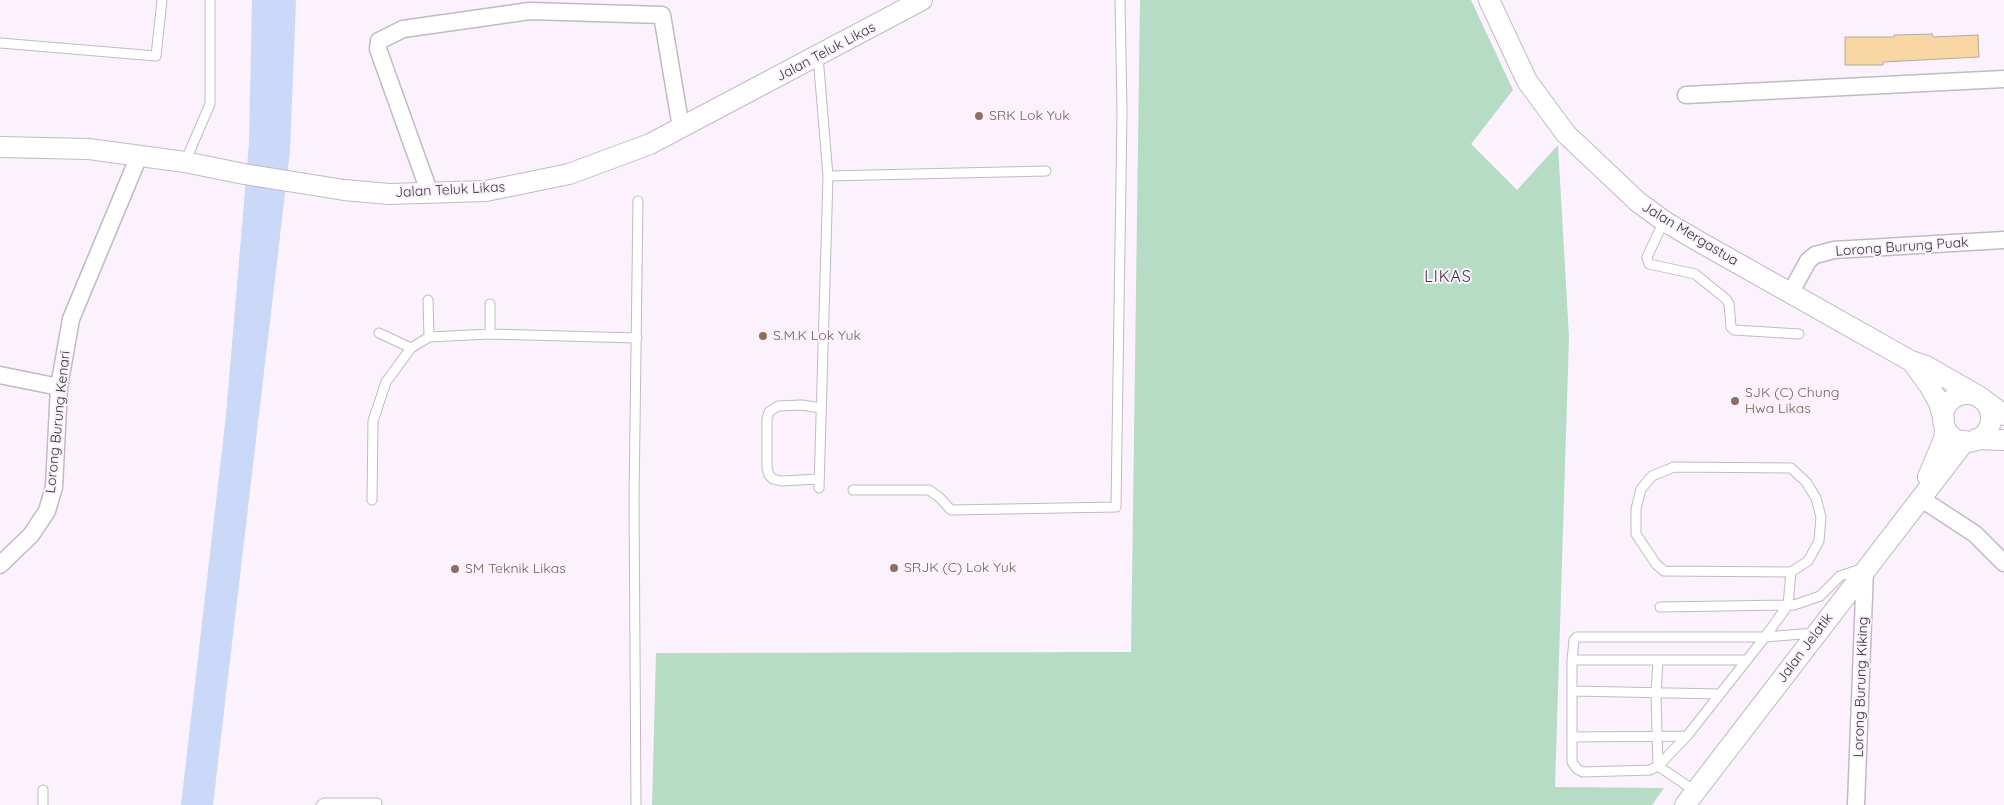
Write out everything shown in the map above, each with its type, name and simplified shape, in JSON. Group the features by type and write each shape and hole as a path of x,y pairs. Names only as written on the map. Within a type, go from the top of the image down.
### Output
{"street":[{"name":"Jalan Teluk Likas","path":"0,147 89,149 185,162 244,174 344,190 389,194 486,191 569,174 650,144 922,0"},
{"name":"Jalan Mergastua","path":"1489,0 1527,81 1566,134 1631,196 1664,221 1911,361 1926,366 1980,397 2004,415"},
{"path":"430,194 378,49 379,41 403,29 530,12 662,15 681,128"},
{"path":"1686,95 2004,79"},
{"name":"Lorong Burung Kenari","path":"0,565 31,535 47,511 54,487 60,387 71,319 139,156"},
{"name":"Lorong Burung Puak","path":"1791,292 1808,261 1815,255 1834,250 2004,240"},
{"name":"Jalan Mergastua","path":"1911,361 1929,385 1939,403 1944,423"},
{"path":"0,375 60,387"},
{"path":"1971,440 1983,436 1991,423 1989,408 1980,397 1965,394 1952,400 1944,412 1944,423 1951,435 1971,440 2004,440"},
{"name":"Jalan Jelatik","path":"1922,494 1944,439 1944,423"},
{"name":"Jalan Jelatik","path":"1690,798 1922,494 1971,440"},
{"path":"1922,494 1975,534 2004,563"},
{"name":"Lorong Burung Kiking","path":"1856,805 1866,568"}],"lane":[{"path":"0,43 156,56 162,0"},
{"path":"185,162 210,104 210,0"},
{"path":"854,490 929,490 939,497 951,510 1116,507 1122,113 1120,0"},
{"path":"818,56 828,176 819,483 773,479 769,475 767,468 767,419 769,412 778,406 802,405 821,408"},
{"path":"828,176 1046,171"},
{"path":"636,805 634,499 638,201"},
{"path":"1664,221 1647,257 1649,264 1695,274 1730,304 1731,327 1734,330 1799,334"},
{"path":"428,300 429,337"},
{"path":"490,304 490,334"},
{"path":"379,333 411,348"},
{"path":"372,500 374,421 386,382 411,348 429,337 490,334 637,338"},
{"path":"1674,468 1791,468 1806,482 1816,498 1821,516 1819,541 1808,561 1791,572 1664,571 1650,556 1636,534 1636,510 1641,489 1652,476 1674,468"},
{"path":"1660,606 1794,605 1820,596 1840,576 1866,568"},
{"path":"1791,572 1788,605 1765,637 1687,736 1658,766 1650,770 1583,772 1577,769 1572,762 1574,691 1572,660 1574,640 1577,637 1765,637 1817,633"},
{"path":"1572,660 1747,660"},
{"path":"1658,661 1656,737 1658,766 1690,798"},
{"path":"1574,691 1720,694"},
{"path":"1572,737 1687,736"},
{"path":"43,790 43,805"},
{"path":"321,805 324,803 376,803"}],"green space":[{"path":"1140,0 1471,0 1513,90 1471,144 1517,190 1558,145 1569,337 1555,787 1664,788 1652,805 652,805 656,653 1131,652"}],"water":[{"path":"252,0 296,0 290,151 213,805 181,805 226,415 249,143"}],"building":[{"path":"1932,34 1933,37 1978,35 1979,57 1883,62 1883,65 1845,65 1845,37 1894,37 1894,35"}],"place":[{"name":"SRK Lok Yuk","path":"979,116"},
{"name":"S.M.K Lok Yuk","path":"763,336"},
{"name":"SJK (C) Chung Hwa Likas","path":"1735,401"},
{"name":"SRJK (C) Lok Yuk","path":"894,568"},
{"name":"SM Teknik Likas","path":"455,569"}],"district":[{"name":"LIKAS","path":"1448,277"}]}
